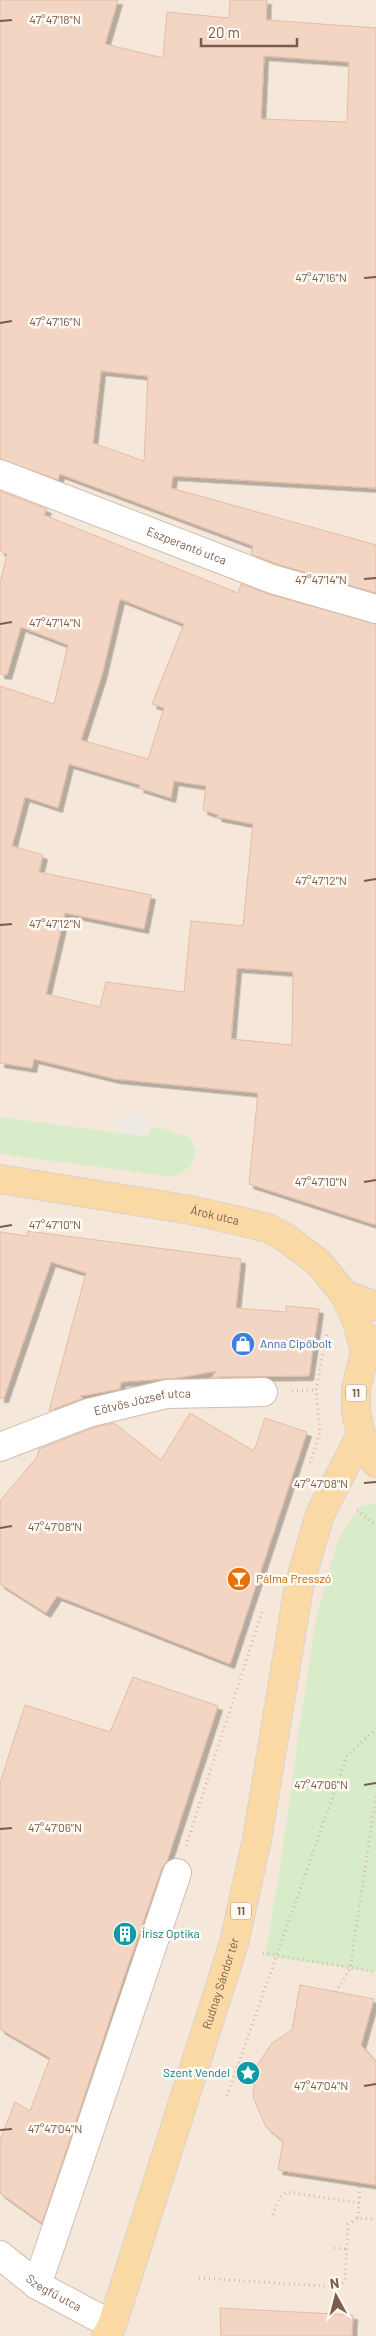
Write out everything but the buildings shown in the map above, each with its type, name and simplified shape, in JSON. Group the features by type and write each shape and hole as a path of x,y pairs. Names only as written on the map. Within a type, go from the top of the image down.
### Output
{"main road":[{"name":"Árok utca","path":"0,1179 190,1210 268,1228 286,1238 319,1263 345,1296 371,1346"},
{"path":"345,1296 376,1306"},
{"name":"11","path":"371,1346 356,1388 356,1412 361,1435 376,1463"},
{"name":"Rudnay Sándor tér","path":"109,2330 233,1948 257,1839 299,1586 320,1514 361,1435"},
{"path":"334,1490 364,1479 376,1480"}],"street":[{"name":"Eszperantó utca","path":"0,474 272,579 376,609"},
{"name":"Eötvös József utca","path":"0,1447 88,1413 167,1394 263,1392"},
{"name":"Eötvös József utca","path":"0,1465 25,1436"},
{"path":"37,2285 177,1873"},
{"name":"Szegfű utca","path":"0,2256 37,2285 109,2330"}],"path":[{"path":"227,2096 347,1756 376,1729"},
{"path":"336,1992 350,1968 376,1796"},
{"path":"233,1948 376,1972"},
{"path":"358,2218 360,2184"},
{"path":"273,2216 279,2198 287,2192 359,2203"},
{"path":"199,2278 338,2287 345,2281 348,2224 358,2218 372,2219"},
{"path":"334,2248 347,2249"}],"shaded area":[{"path":"0,0 376,0 376,2336 0,2336"},
{"path":"118,1113 148,1117 143,1149 113,1144"}],"green space":[{"path":"0,1117 147,1137 152,1127 166,1129 190,1138 196,1151 191,1166 174,1177 0,1154"},
{"path":"376,1503 376,1972 265,1956 317,1615 336,1546 344,1529 361,1506"}],"place":[{"name":"Anna Cipőbolt","path":"243,1344"},
{"name":"Pálma Presszó","path":"239,1579"},
{"name":"Írisz Optika","path":"125,1934"},
{"name":"Szent Vendel","path":"248,2073"}]}
